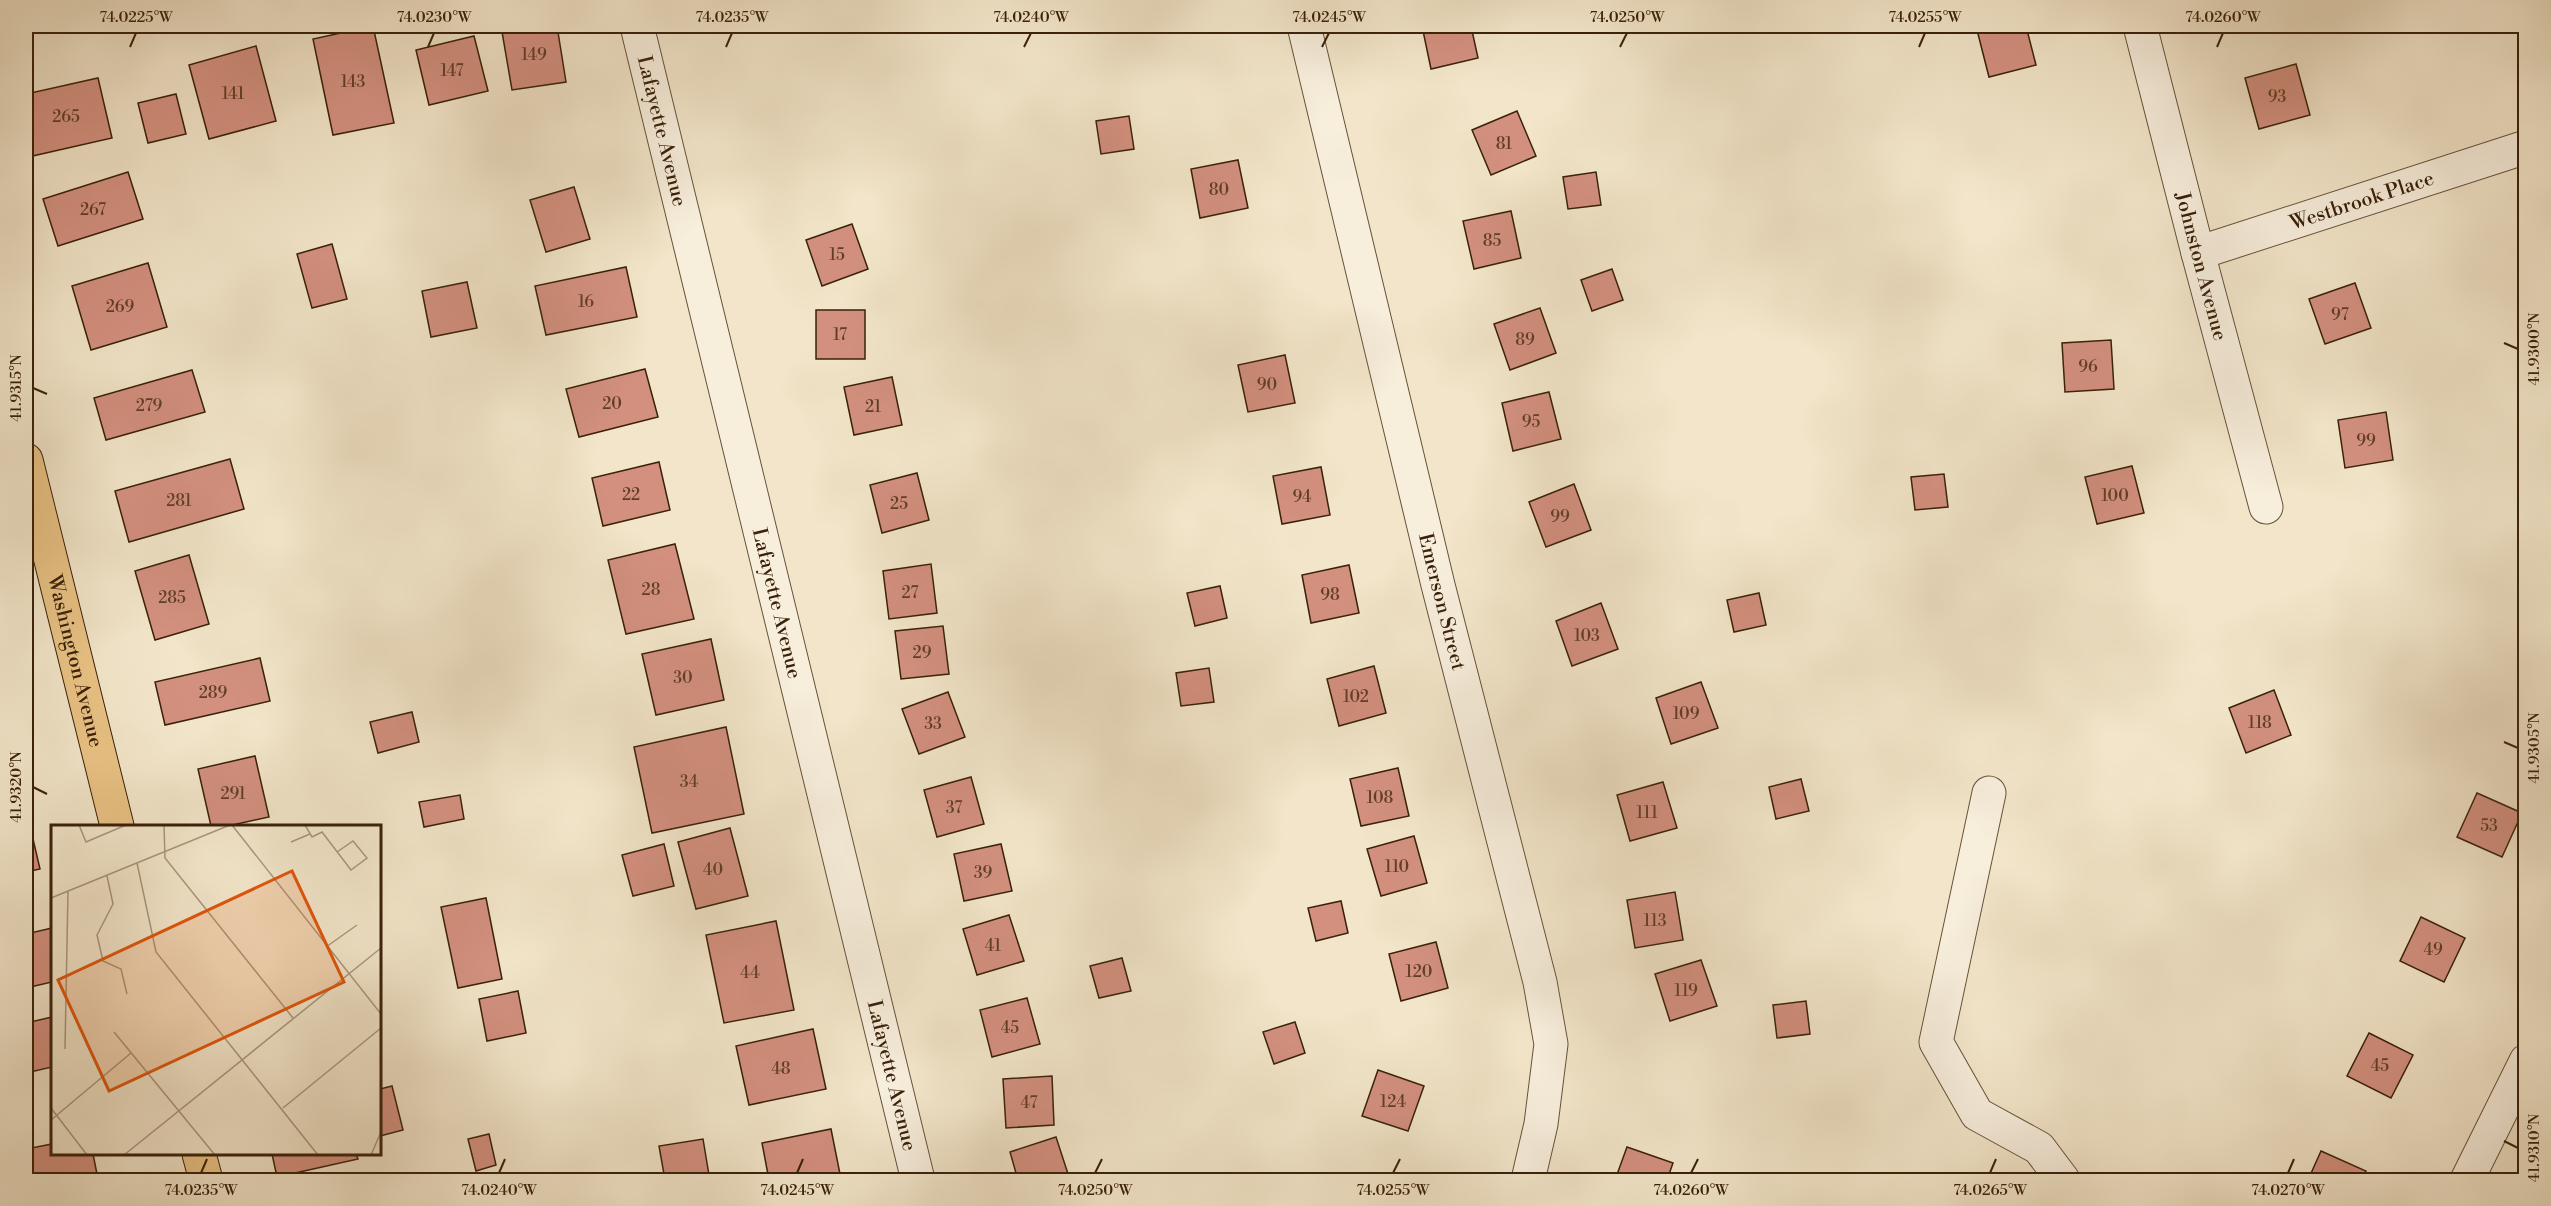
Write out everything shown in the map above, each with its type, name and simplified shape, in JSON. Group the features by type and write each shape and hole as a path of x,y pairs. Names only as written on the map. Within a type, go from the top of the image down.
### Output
{"main road":[{"name":"Washington Avenue","path":"26,460 117,825"},
{"path":"199,1155 206,1180"}],"street":[{"name":"Lafayette Avenue","path":"638,26 918,1180"},
{"name":"Emerson Street","path":"1304,26 1438,585 1540,982 1551,1044 1541,1124 1528,1180"},
{"name":"Johnston Avenue","path":"2140,26 2266,507"},
{"name":"Westbrook Place","path":"2198,253 2526,147"},
{"path":"1989,793 1935,1042 1977,1114 2039,1148 2063,1180"},
{"path":"2467,1180 2526,1060"}],"building":[{"path":"373,26 394,123 333,135 313,39"},
{"path":"501,26 557,26 566,82 512,90"},
{"path":"1422,26 1471,26 1478,58 1431,69"},
{"path":"1993,26 2026,26 2036,65 1989,77 1977,30"},
{"path":"2235,26 2269,26 2236,32"},
{"path":"474,36 488,91 429,105 416,50"},
{"path":"256,46 276,121 209,139 189,65"},
{"path":"2296,64 2310,115 2259,129 2245,78"},
{"path":"98,78 112,138 28,157 26,94"},
{"path":"176,94 186,134 148,143 138,103"},
{"path":"1517,111 1536,156 1491,175 1472,130"},
{"path":"1129,116 1134,149 1101,154 1096,121"},
{"path":"1238,160 1248,208 1200,218 1191,169"},
{"path":"128,172 143,219 58,246 43,199"},
{"path":"1596,172 1601,205 1568,209 1563,177"},
{"path":"574,187 590,239 546,252 530,200"},
{"path":"1511,211 1521,258 1474,269 1463,221"},
{"path":"852,224 868,269 822,286 806,240"},
{"path":"332,244 347,299 312,308 297,254"},
{"path":"148,263 167,327 91,350 72,286"},
{"path":"626,267 637,317 546,335 535,286"},
{"path":"1612,269 1623,300 1592,311 1581,280"},
{"path":"467,282 477,328 431,337 422,291"},
{"path":"2355,283 2371,328 2325,344 2309,299"},
{"path":"1540,308 1556,353 1510,370 1494,324"},
{"path":"816,310 865,310 865,359 816,359"},
{"path":"2111,340 2114,389 2065,392 2062,343"},
{"path":"1285,355 1295,403 1248,412 1238,365"},
{"path":"645,369 658,417 579,437 566,389"},
{"path":"192,370 205,412 106,440 94,398"},
{"path":"892,377 902,425 854,435 844,387"},
{"path":"1549,392 1561,439 1513,451 1502,403"},
{"path":"2386,412 2393,460 2345,468 2338,420"},
{"path":"230,459 244,509 129,542 115,491"},
{"path":"659,462 670,510 603,526 592,478"},
{"path":"2132,466 2144,513 2097,524 2085,477"},
{"path":"1321,467 1330,515 1282,524 1273,476"},
{"path":"917,473 929,520 882,533 870,485"},
{"path":"1944,474 1948,507 1915,510 1911,477"},
{"path":"1574,484 1591,530 1546,547 1529,502"},
{"path":"675,544 694,619 626,634 608,560"},
{"path":"189,555 209,624 155,640 135,571"},
{"path":"931,564 937,613 889,619 883,571"},
{"path":"1349,565 1359,613 1311,623 1302,575"},
{"path":"1220,586 1227,618 1195,626 1187,593"},
{"path":"1759,593 1766,625 1734,632 1727,600"},
{"path":"1601,603 1618,649 1572,666 1556,621"},
{"path":"943,626 949,674 901,679 895,631"},
{"path":"711,639 724,700 656,715 642,654"},
{"path":"260,658 270,701 165,725 155,682"},
{"path":"1374,666 1386,713 1339,726 1327,679"},
{"path":"1209,668 1214,702 1181,706 1176,673"},
{"path":"1701,682 1718,728 1671,744 1656,698"},
{"path":"2274,690 2291,735 2246,753 2229,708"},
{"path":"948,692 965,737 919,754 902,709"},
{"path":"412,712 419,742 378,753 370,722"},
{"path":"726,727 744,814 652,833 634,747"},
{"path":"255,756 269,817 233,825 211,825 198,769"},
{"path":"1398,768 1409,816 1361,826 1350,779"},
{"path":"971,777 984,824 937,837 924,790"},
{"path":"1801,779 1809,811 1776,819 1769,787"},
{"path":"1663,782 1677,828 1630,841 1617,795"},
{"path":"2477,793 2522,813 2502,857 2457,837"},
{"path":"460,795 464,819 424,827 419,802"},
{"path":"26,809 40,869 26,872"},
{"path":"730,828 748,896 696,909 678,842"},
{"path":"1414,836 1427,883 1381,896 1367,849"},
{"path":"664,844 674,886 633,896 622,855"},
{"path":"1001,844 1012,891 964,901 954,854"},
{"path":"1675,892 1683,940 1635,948 1627,900"},
{"path":"486,898 502,979 458,988 441,907"},
{"path":"1341,901 1348,933 1316,941 1308,908"},
{"path":"1009,915 1024,961 977,975 963,929"},
{"path":"2421,917 2465,938 2444,982 2400,961"},
{"path":"776,921 794,1010 724,1023 706,935"},
{"path":"51,928 51,982 26,988 26,934"},
{"path":"1436,942 1448,988 1401,1001 1389,954"},
{"path":"1122,958 1131,991 1099,998 1090,966"},
{"path":"1701,960 1717,1006 1670,1021 1655,974"},
{"path":"518,991 526,1033 487,1041 479,999"},
{"path":"1027,998 1040,1044 992,1057 980,1010"},
{"path":"1806,1001 1810,1034 1777,1038 1773,1005"},
{"path":"51,1017 51,1067 26,1073 26,1023"},
{"path":"1295,1022 1305,1053 1274,1064 1263,1032"},
{"path":"813,1029 826,1089 749,1105 736,1046"},
{"path":"2369,1033 2413,1055 2391,1098 2347,1076"},
{"path":"1378,1070 1424,1086 1408,1131 1362,1116"},
{"path":"1052,1076 1054,1125 1006,1128 1003,1079"},
{"path":"392,1086 403,1130 381,1136 381,1089"},
{"path":"831,1129 841,1179 769,1180 762,1143"},
{"path":"489,1134 496,1165 476,1171 468,1139"},
{"path":"1056,1137 1070,1180 1018,1180 1010,1152"},
{"path":"703,1139 709,1175 665,1180 659,1146"},
{"path":"51,1144 51,1155 93,1155 98,1179 26,1180 26,1149"},
{"path":"1627,1147 1673,1163 1667,1180 1615,1180"},
{"path":"2321,1151 2366,1171 2361,1180 2308,1180"},
{"path":"272,1155 356,1155 358,1159 277,1177"}]}
